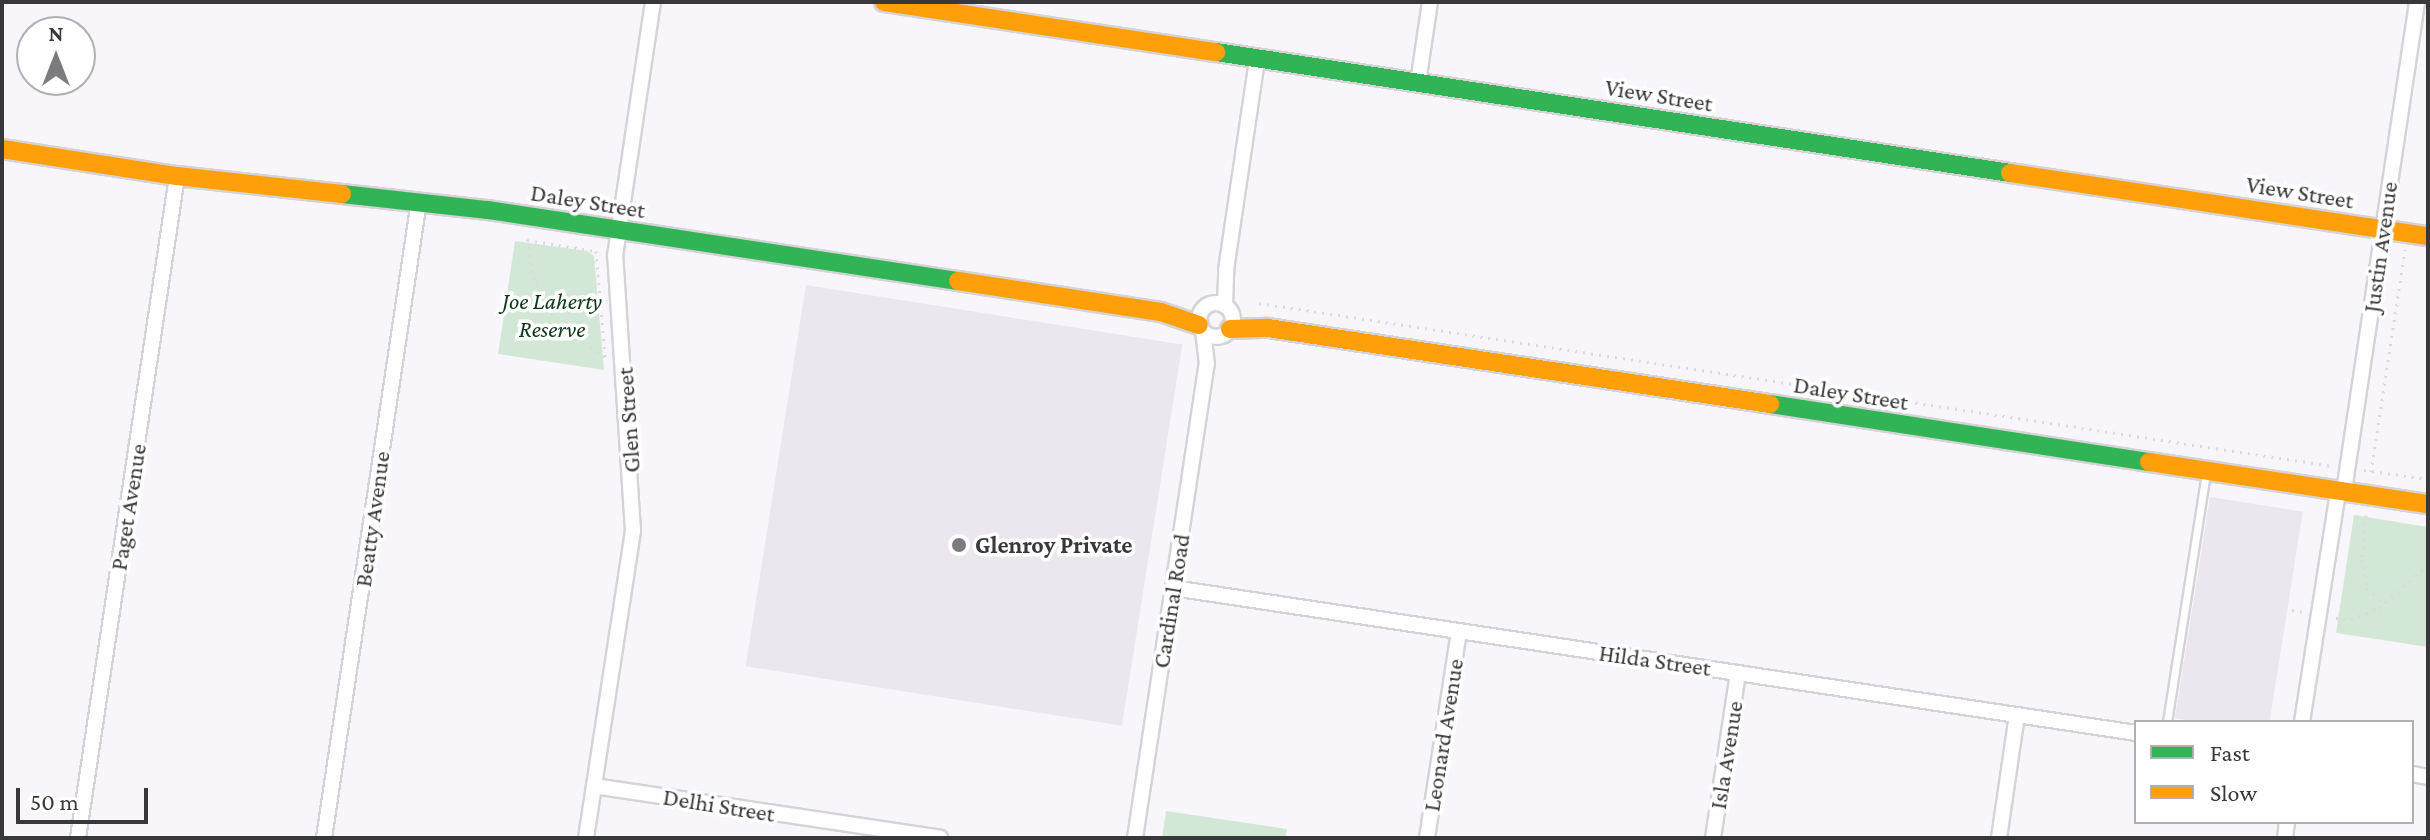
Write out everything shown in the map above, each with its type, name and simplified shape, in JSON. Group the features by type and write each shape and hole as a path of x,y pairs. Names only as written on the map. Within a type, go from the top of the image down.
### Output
{"street":[{"name":"Glen Street","path":"586,838 633,531 615,269 618,230 653,2"},
{"name":"View Street","path":"884,2 2428,236"},
{"path":"1418,83 1430,2"},
{"name":"Justin Avenue","path":"2302,720 2341,491 2348,468 2417,2"},
{"name":"Cardinal Road","path":"1135,838 1257,59"},
{"name":"Daley Street","path":"3,149 177,176 419,201 618,230 2428,504"},
{"name":"Paget Avenue","path":"78,838 177,176"},
{"name":"Beatty Avenue","path":"324,838 419,201"},
{"name":"Hilda Street","path":"1173,588 2134,733"},
{"name":"Leonard Avenue","path":"1427,838 1459,631"},
{"name":"Isla Avenue","path":"1713,838 1738,673"},
{"path":"1999,838 2017,715"},
{"name":"Delhi Street","path":"594,786 940,838"}],"lane":[{"path":"2167,720 2206,471"}],"path":[{"path":"527,240 596,251 605,357 569,333 552,314 534,280 527,240"},
{"path":"2385,604 2367,588 2362,559 2367,495 2405,250"},
{"path":"1259,303 2428,479"},
{"path":"2292,610 2351,619 2385,604 2428,565"}],"shaded area":[{"name":"Glenroy Private","path":"806,285 1182,345 1122,726 746,666"},
{"path":"2210,497 2303,512 2270,720 2175,718"}],"green space":[{"name":"Joe Laherty Reserve","path":"515,241 587,251 594,256 604,370 498,354"},
{"path":"2354,515 2428,527 2428,647 2336,633"},
{"path":"1166,811 1287,829 1285,838 1162,838"}],"traffic: fast":[{"path":"1216,52 2010,173"},
{"path":"342,194 488,210 958,281"},
{"path":"1770,404 2149,462"}],"traffic: slow":[{"path":"884,2 1216,52"},
{"path":"2,149 177,176 342,194"},
{"path":"2010,173 2428,236"},
{"path":"958,281 1161,312 1199,325"},
{"path":"1230,329 1268,328 1770,404"},
{"path":"2149,462 2428,504"}],"place":[{"name":"Glenroy Private","path":"959,545"}]}
